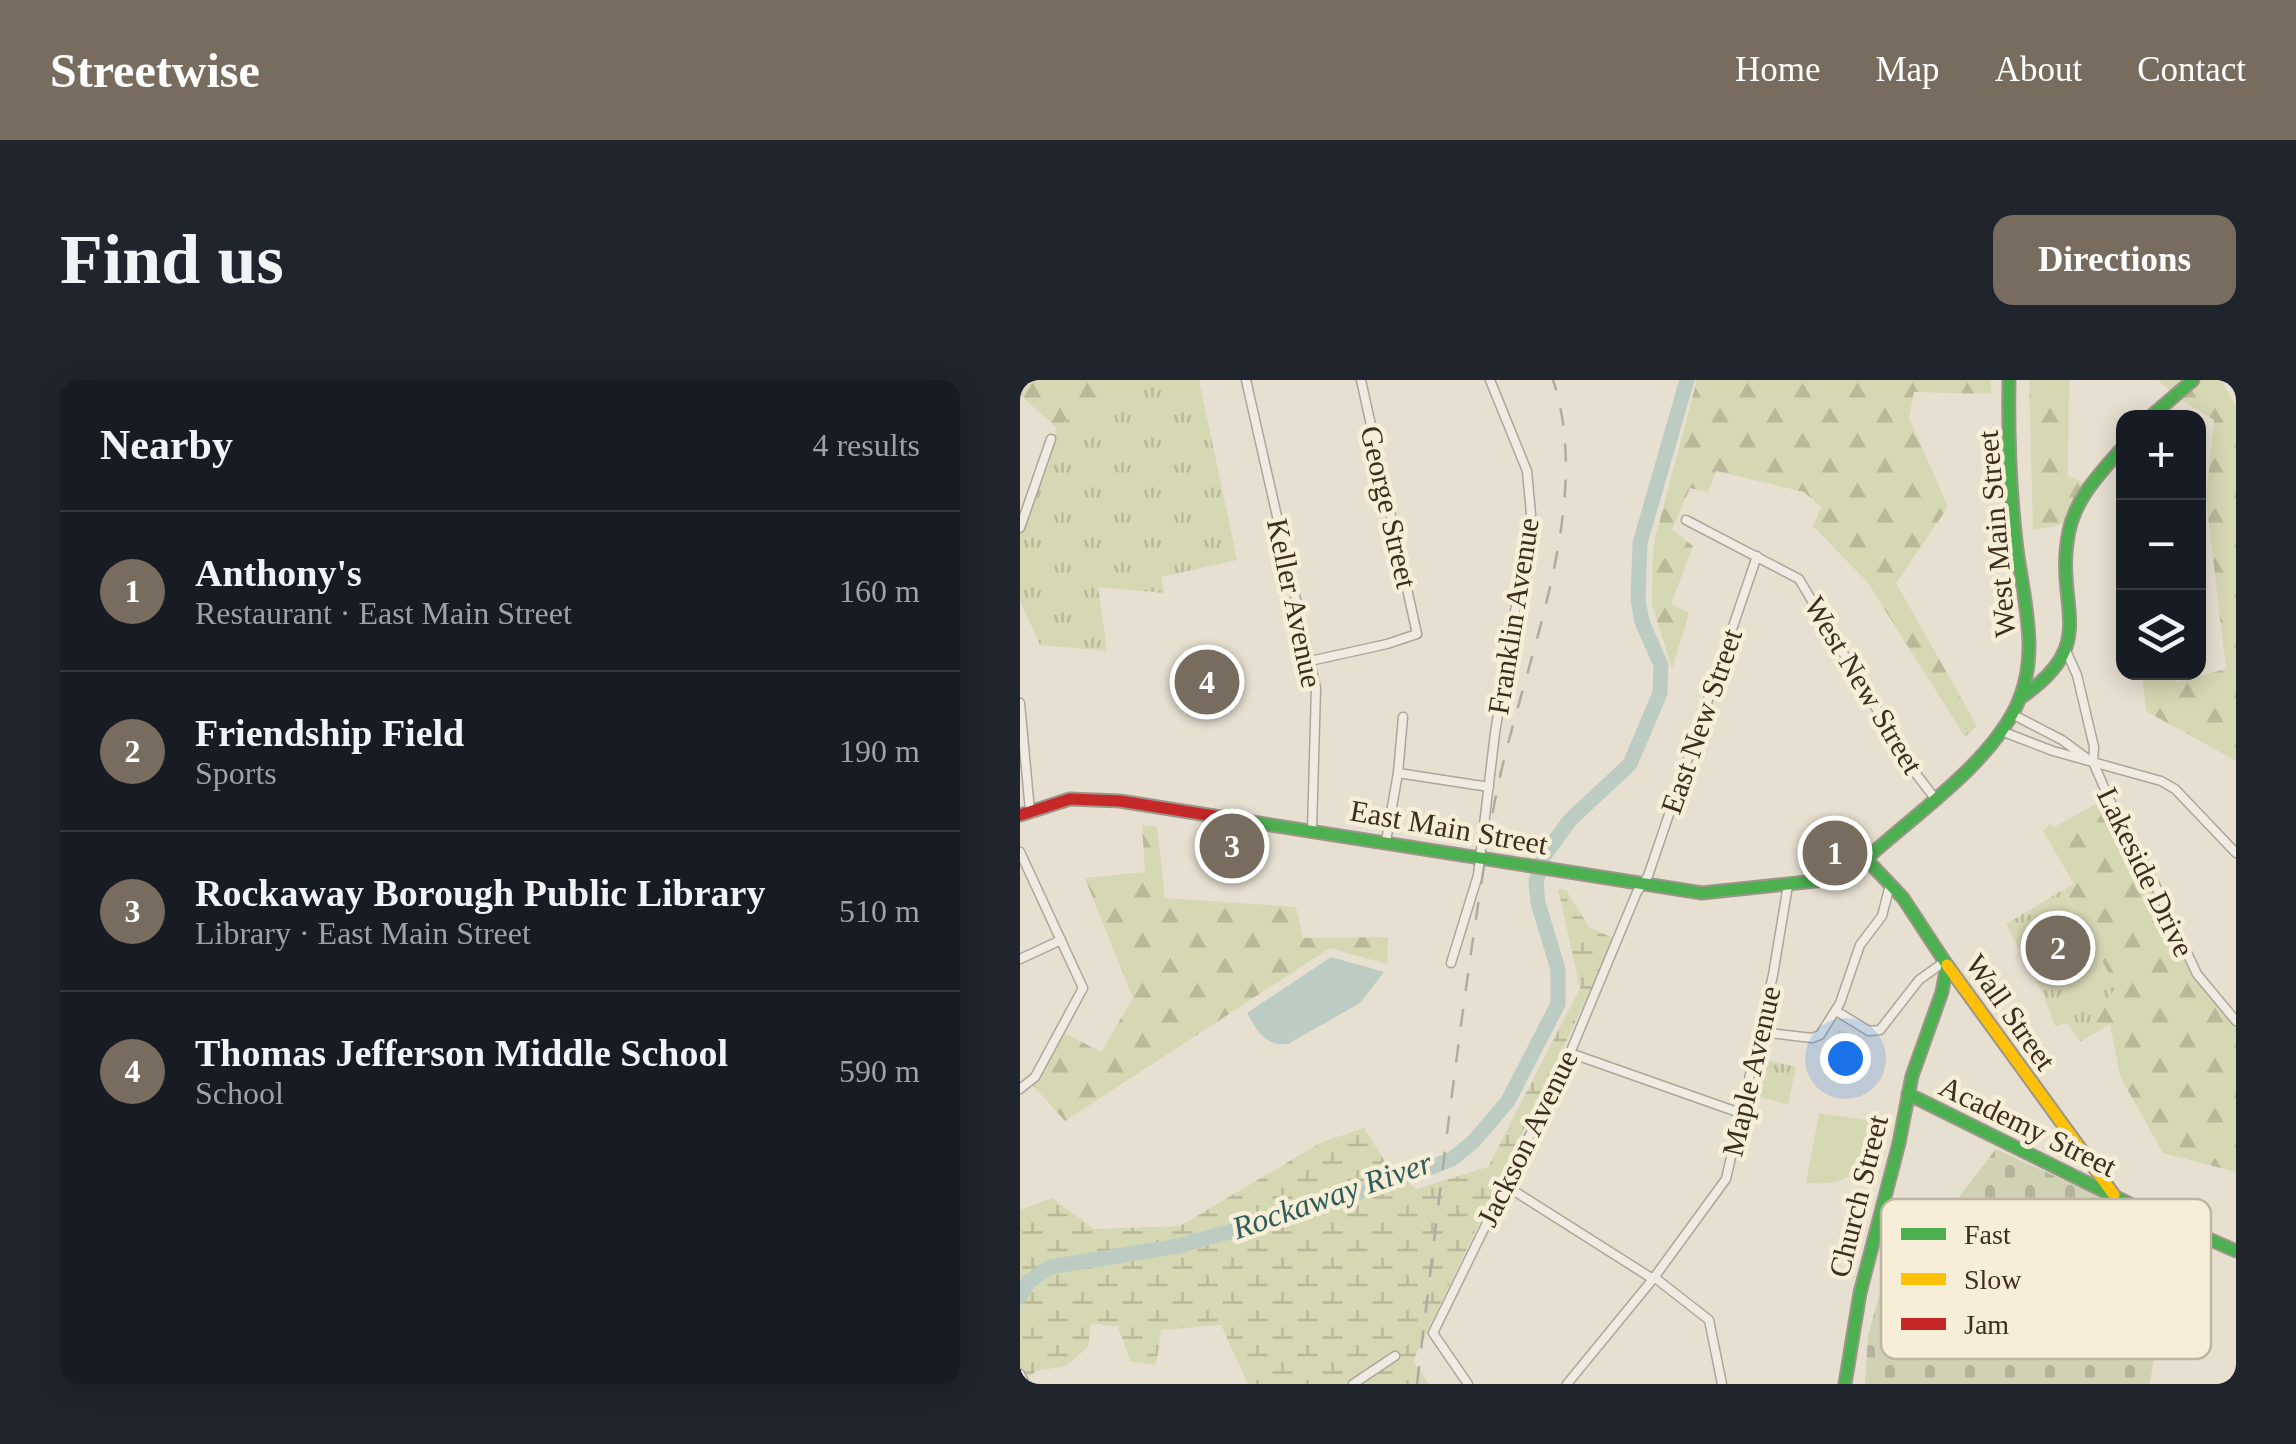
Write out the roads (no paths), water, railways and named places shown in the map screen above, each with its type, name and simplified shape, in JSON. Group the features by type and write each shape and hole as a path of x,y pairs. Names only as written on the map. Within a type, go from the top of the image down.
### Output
{"street":[{"name":"Keller Avenue","path":"1246,380 1316,688 1312,830"},
{"name":"George Street","path":"1310,660 1416,634 1361,380"},
{"name":"Franklin Avenue","path":"1450,963 1478,876 1531,508 1527,470 1490,380"},
{"name":"West Main Street","path":"1866,859 2001,731 2020,698 2030,661 2031,628 2016,542 2010,380"},
{"path":"2158,410 2193,380"},
{"path":"1020,528 1051,438"},
{"path":"2020,698 2050,676 2067,653 2070,620 2066,548 2072,520 2088,489 2116,456"},
{"name":"West New Street","path":"1686,520 1799,580 1913,770 1934,796"},
{"name":"East New Street","path":"1643,884 1704,718 1757,556"},
{"name":"Lakeside Drive","path":"2067,653 2077,675 2094,747 2092,762 2197,974 2236,1020"},
{"path":"1020,702 1025,813"},
{"path":"2012,714 2062,740 2092,762"},
{"path":"1386,841 1403,717"},
{"path":"2001,731 2092,762 2145,775 2175,789 2236,853"},
{"path":"1398,773 1488,787"},
{"name":"East Main Street","path":"1025,813 1060,801 1085,799 1156,806 1702,894 1842,877 1866,859"},
{"path":"1020,852 1083,992 1035,1077 1020,1089"},
{"name":"Wall Street","path":"1866,859 1920,920 1962,988 2114,1195"},
{"name":"Jackson Avenue","path":"1468,1384 1434,1332 1570,1053 1643,884"},
{"name":"Maple Avenue","path":"1567,1384 1722,1188 1743,1114 1788,885"},
{"path":"1760,1032 1817,1038 1836,1011 1860,945 1882,916 1890,885"},
{"path":"1020,958 1062,940"},
{"path":"1836,1011 1869,1031 1880,1030 1919,980 1946,963"},
{"name":"Church Street","path":"1884,1199 1926,1032 1944,994 1946,963"},
{"path":"1944,994 1962,988"},
{"path":"1570,1053 1743,1114"},
{"name":"Academy Street","path":"1908,1094 2077,1181 2122,1199"},
{"path":"2077,1181 2088,1160"},
{"path":"1503,1184 1654,1278 1709,1320 1722,1384"},
{"name":"Church Street","path":"1846,1384 1853,1318 1881,1210"},
{"name":"Academy Street","path":"2211,1241 2236,1251"},
{"path":"1353,1384 1395,1356"},
{"path":"1020,1374 1024,1384"}],"waterway":[{"name":"Rockaway River","path":"1020,1296 1028,1282 1050,1267 1178,1246 1287,1216 1417,1173 1452,1159 1474,1141 1508,1101 1558,1004 1558,969 1538,903 1536,882 1544,856 1570,820 1630,764 1660,693 1661,665 1642,622 1638,599 1640,543 1687,380"}],"railway":[{"path":"1417,1384 1481,882 1504,760 1559,539 1565,484 1564,431 1553,380"}],"place":[{"name":"Thomas Jefferson Middle School","path":"1207,682"},
{"name":"Rockaway Borough Public Library","path":"1232,846"},
{"name":"Anthony's","path":"1835,853"},
{"name":"Friendship Field","path":"2058,948"}]}
